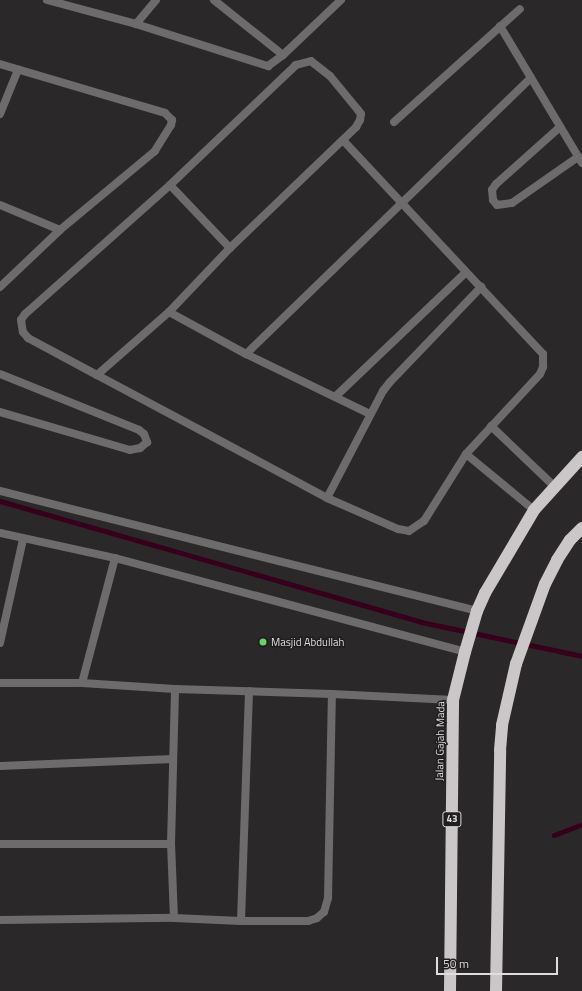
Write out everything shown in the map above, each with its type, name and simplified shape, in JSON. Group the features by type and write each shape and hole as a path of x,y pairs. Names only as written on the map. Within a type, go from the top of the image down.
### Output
{"highway":[{"name":"Jalan Gajah Mada","path":"450,991 453,700 465,650 477,611 494,576 534,510 554,486 582,457"},
{"path":"496,991 500,750 502,725 516,664 545,584 557,560 570,540 582,528"}],"street":[{"path":"47,0 72,4 268,66 283,55 336,2"},
{"path":"136,24 156,0"},
{"path":"214,0 283,55"},
{"path":"394,122 520,9"},
{"path":"500,26 580,160 512,203 497,205 491,195 496,184 560,127"},
{"path":"97,375 169,312 230,248 356,127 360,120 361,114 330,76 311,61 296,65 274,84 170,185 25,314 22,320 23,332 28,338 97,375 327,498 398,529 409,531 424,521 466,454 540,374 544,359 543,354 481,287 465,273 343,140"},
{"path":"0,64 166,113 172,120 171,125 155,151 60,230 0,287"},
{"path":"0,114 18,70"},
{"path":"246,354 401,203 471,138 531,78"},
{"path":"170,185 230,248"},
{"path":"0,205 60,230"},
{"path":"336,396 465,273"},
{"path":"327,498 370,414 390,382 481,287"},
{"path":"169,312 246,354 336,396 370,414"},
{"path":"0,374 140,430 144,434 147,442 140,448 130,450 0,412"},
{"path":"491,426 554,486"},
{"path":"466,454 534,510"},
{"path":"0,491 477,611"},
{"path":"0,533 115,558 465,650"},
{"path":"0,643 2,615 23,539"},
{"path":"82,683 115,558"},
{"path":"0,683 82,683 175,689 332,694 453,700"},
{"path":"174,918 171,844 175,689"},
{"path":"241,921 249,691"},
{"path":"0,920 174,918 241,921 308,921 317,918 324,912 328,898 332,694"},
{"path":"0,766 173,759"},
{"path":"0,844 171,844"}],"waterway":[{"path":"0,501 421,622 582,656"},
{"path":"554,835 582,824"}],"place":[{"name":"Masjid Abdullah","path":"263,642"}]}
